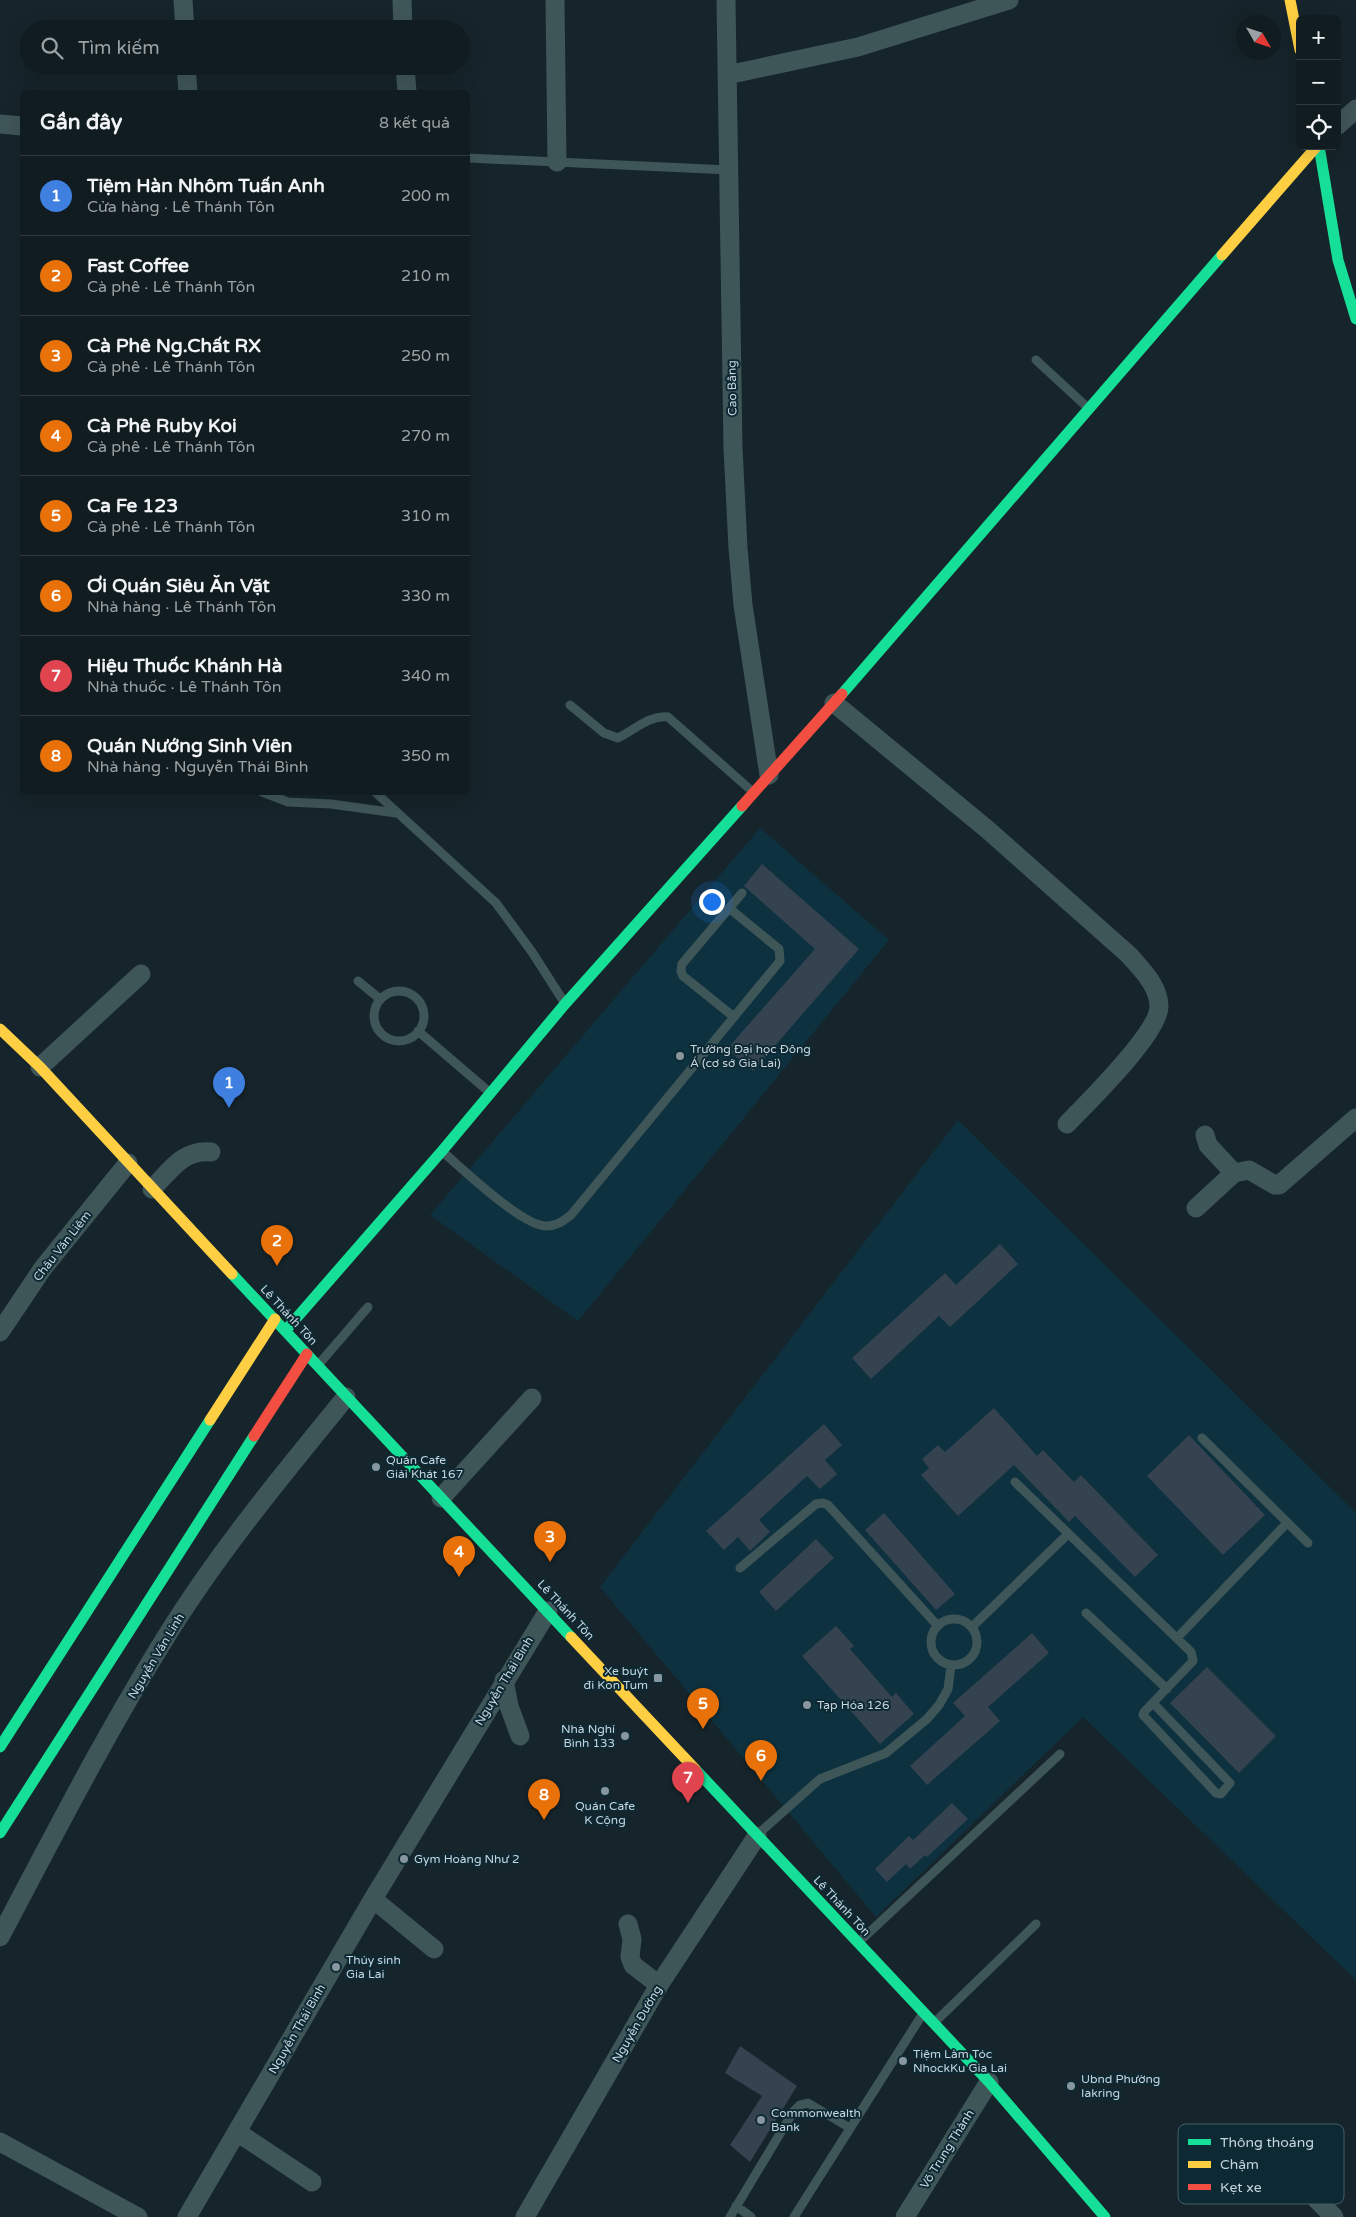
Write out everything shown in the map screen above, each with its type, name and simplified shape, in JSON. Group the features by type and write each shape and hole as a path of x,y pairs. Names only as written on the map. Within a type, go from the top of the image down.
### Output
{"street":[{"path":"183,0 184,20"},
{"path":"402,0 403,20"},
{"path":"555,0 557,162"},
{"name":"Cao Bằng","path":"726,0 733,448 738,548 743,605 769,775"},
{"path":"727,75 858,46 986,4 1009,0"},
{"path":"1290,0 1296,30"},
{"path":"187,75 188,90"},
{"path":"406,75 407,90"},
{"path":"1341,122 1356,109"},
{"path":"0,124 20,126"},
{"path":"286,1330 442,1151 565,1004 834,703 1315,150"},
{"path":"1319,150 1338,260 1354,304 1356,319"},
{"path":"834,703 988,830 1129,955 1148,977 1157,994 1159,1006 1157,1019 1124,1062 1067,1124"},
{"path":"40,1067 141,974"},
{"name":"Lê Thánh Tôn","path":"0,1029 40,1067 128,1164 286,1330 346,1397 924,2012 989,2082 1105,2217"},
{"path":"1196,1208 1234,1172 1249,1170 1275,1185 1279,1185 1356,1118"},
{"path":"1205,1135 1208,1145 1234,1172"},
{"path":"152,1189 188,1154 198,1151 210,1152"},
{"name":"Châu Văn Liêm","path":"0,1332 42,1268 128,1164"},
{"path":"0,1748 275,1319"},
{"path":"0,1833 307,1354"},
{"name":"Nguyễn Văn Linh","path":"0,1937 68,1810 169,1632 252,1513 346,1397"},
{"path":"441,1498 532,1398"},
{"name":"Nguyễn Thái Bình","path":"187,2217 373,1899 504,1680 548,1611"},
{"path":"504,1680 509,1706 520,1736"},
{"name":"Nguyễn Đường","path":"525,2217 659,1985 757,1836"},
{"path":"373,1899 434,1950"},
{"path":"628,1924 632,1940 630,1957 633,1965 659,1985"},
{"name":"Võ Trung Thành","path":"905,2217 989,2082"},
{"path":"236,2132 312,2182"},
{"path":"0,2142 138,2217"},
{"path":"1321,2204 1334,2217"}],"lane":[{"path":"470,158 729,170"},
{"path":"1036,360 1090,409"},
{"path":"570,705 604,733 618,738 643,722 659,716 668,717 753,792"},
{"path":"270,795 288,802 331,804 397,814"},
{"path":"377,795 496,903 532,952 565,1004"},
{"path":"734,1017 684,976 681,971 682,964 742,893"},
{"path":"442,1151 512,1209 533,1223 546,1226 560,1224 571,1215 780,961 781,954 779,949 729,908"},
{"path":"358,981 380,999"},
{"path":"397,991 415,996 421,1004 423,1013 422,1023 418,1032 410,1038 401,1040 391,1039 382,1035 376,1027 374,1018 375,1008 380,999 388,993 397,991"},
{"path":"418,1032 490,1093"},
{"path":"318,1366 368,1307"},
{"path":"1202,1438 1308,1543"},
{"path":"1015,1482 1191,1652 1193,1661 1144,1712 1145,1719 1216,1793 1221,1794 1230,1783 1153,1703"},
{"path":"740,1568 816,1504 823,1502 835,1512 937,1625"},
{"path":"1177,1638 1287,1523"},
{"path":"972,1627 1068,1534"},
{"path":"1086,1613 1167,1689"},
{"path":"956,1619 966,1622 972,1627 977,1640 976,1650 970,1659 961,1664 951,1666 937,1658 930,1645 931,1634 937,1625 946,1620 956,1619"},
{"path":"757,1836 820,1779 886,1753 927,1719 939,1705 948,1689 951,1666"},
{"path":"858,1942 1060,1754"},
{"path":"934,2023 1036,1924"},
{"path":"794,2217 924,2012"},
{"path":"730,2217 763,2157 793,2112 800,2105 808,2103 850,2128"},
{"path":"736,2206 751,2217"}],"shaded area":[{"name":"Trường Đại học Đông Á (cơ sở Gia Lai)","path":"760,828 889,940 578,1321 430,1215"},
{"path":"958,1120 1356,1513 1356,1980 1083,1717 876,1917 600,1587"}],"building":[{"path":"762,864 859,949 753,1071 727,1049 815,949 744,886"},
{"path":"1000,1244 1018,1264 950,1327 939,1316 871,1379 852,1358 945,1273 956,1285"},
{"path":"994,1408 1037,1456 1043,1450 1074,1482 1081,1475 1158,1555 1135,1577 1075,1516 1069,1522 1014,1465 958,1516 921,1475 929,1468 922,1459 938,1445 945,1452"},
{"path":"824,1424 842,1445 825,1460 837,1474 820,1489 807,1476 759,1520 770,1532 750,1551 738,1537 724,1550 706,1531"},
{"path":"1189,1435 1265,1515 1223,1555 1147,1476"},
{"path":"884,1513 955,1594 936,1610 865,1530"},
{"path":"816,1539 834,1558 776,1611 759,1592"},
{"path":"836,1626 854,1646 850,1649 892,1697 896,1693 914,1714 880,1744 802,1656"},
{"path":"1032,1633 1049,1653 988,1707 1000,1721 927,1785 910,1766 965,1716 953,1703"},
{"path":"1207,1667 1276,1736 1239,1773 1170,1703"},
{"path":"952,1803 968,1819 927,1857 925,1855 910,1869 906,1864 887,1882 875,1869 909,1836 913,1840"},
{"name":"Commonwealth Bank","path":"740,2046 797,2086 750,2162 730,2145 762,2096 725,2073"}],"traffic: fast":[{"path":"1320,150 1338,260 1356,319"},
{"path":"842,694 1222,255"},
{"path":"286,1330 442,1151 565,1004 742,806"},
{"path":"232,1274 571,1637"},
{"path":"0,1747 210,1420"},
{"path":"0,1833 254,1436"},
{"path":"695,1769 989,2082 1105,2217"}],"traffic: slow":[{"path":"1290,0 1296,30"},
{"path":"1222,255 1314,150"},
{"path":"0,1029 40,1067 232,1274"},
{"path":"210,1420 275,1319"},
{"path":"571,1637 695,1769"}],"traffic: jam":[{"path":"742,806 842,694"},
{"path":"254,1436 307,1354"}],"place":[{"name":"Trường Đại học Đông Á (cơ sở Gia Lai)","path":"680,1056"},
{"name":"Tiệm Hàn Nhôm Tuấn Anh","path":"229,1108"},
{"name":"Fast Coffee","path":"277,1266"},
{"name":"Quán Cafe Giải Khát 167","path":"376,1467"},
{"name":"Cà Phê Ng.Chất RX","path":"550,1562"},
{"name":"Cà Phê Ruby Koi","path":"459,1577"},
{"name":"Xe buýt đi Kon Tum","path":"658,1678"},
{"name":"Tạp Hóa 126","path":"807,1705"},
{"name":"Ca Fe 123","path":"703,1729"},
{"name":"Nhà Nghỉ Bình 133","path":"625,1736"},
{"name":"Ơi Quán Siêu Ăn Vặt","path":"761,1781"},
{"name":"Quán Cafe K Cộng","path":"605,1791"},
{"name":"Hiệu Thuốc Khánh Hà","path":"688,1803"},
{"name":"Quán Nướng Sinh Viên","path":"544,1820"},
{"name":"Gym Hoàng Như 2","path":"404,1859"},
{"name":"Thủy sinh Gia Lai","path":"336,1967"},
{"name":"Tiệm Làm Tóc NhockKu Gia Lai","path":"903,2061"},
{"name":"Ubnd Phường Iakring","path":"1071,2086"},
{"name":"Commonwealth Bank","path":"761,2120"}]}
